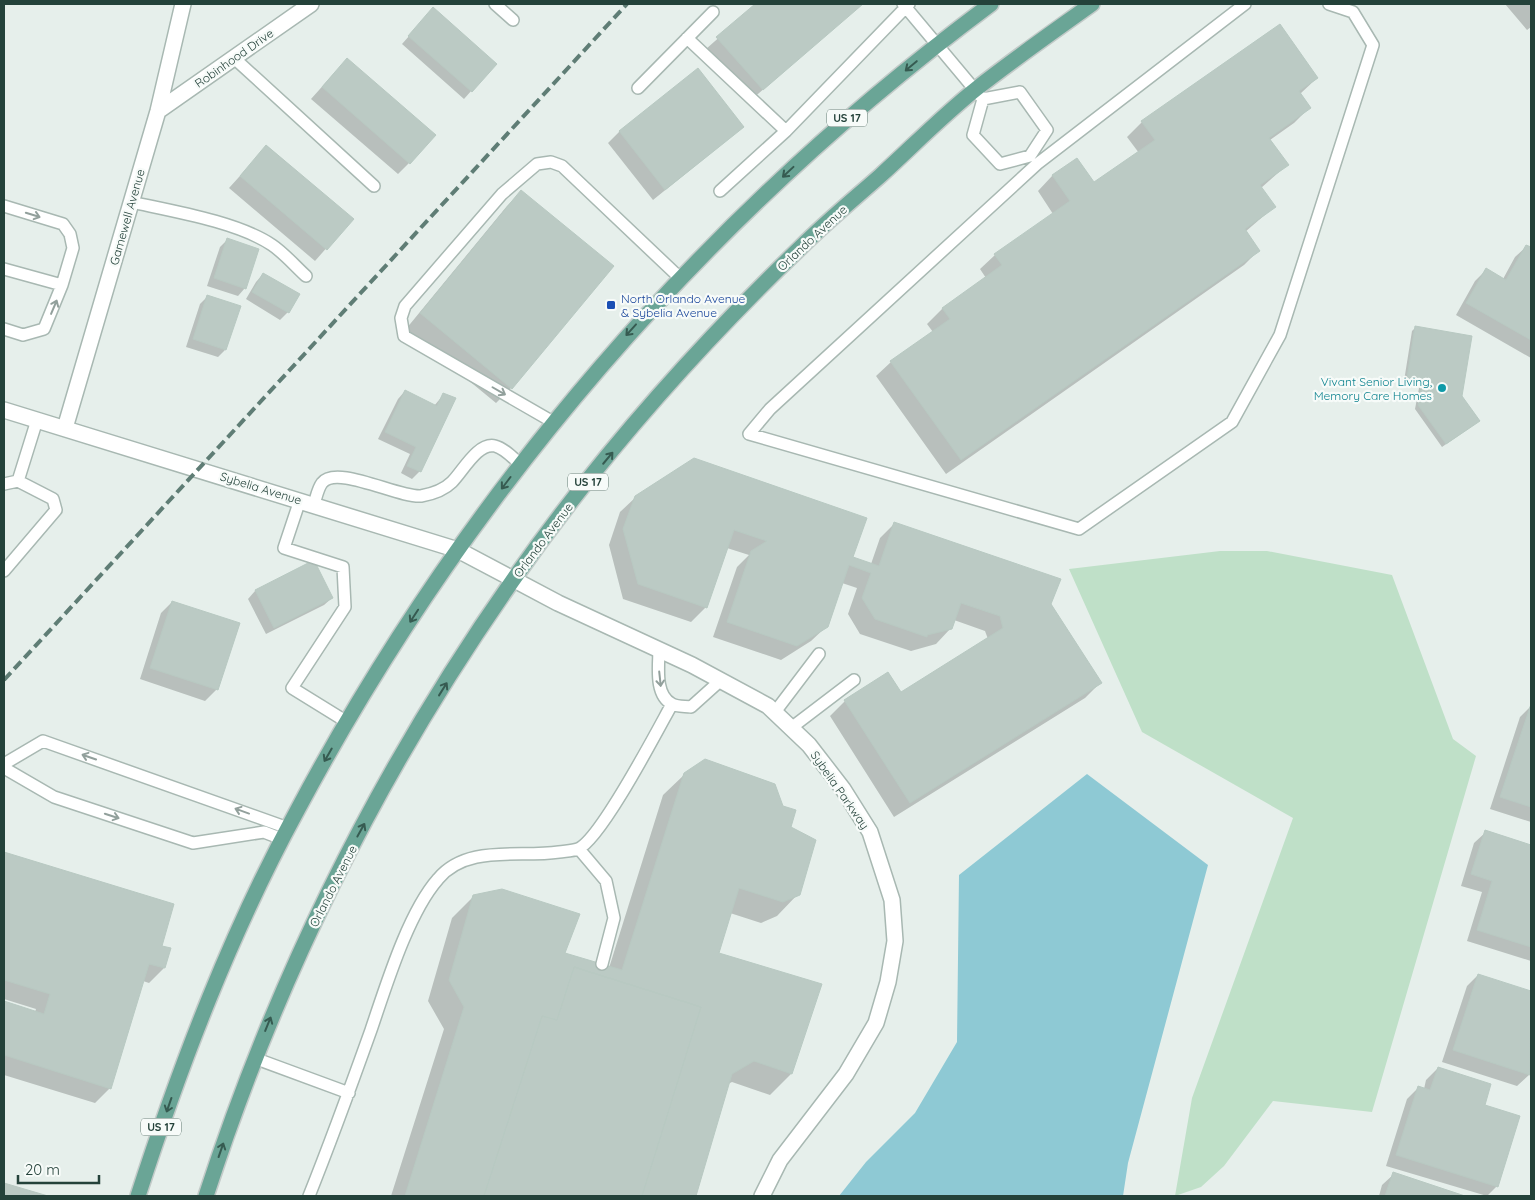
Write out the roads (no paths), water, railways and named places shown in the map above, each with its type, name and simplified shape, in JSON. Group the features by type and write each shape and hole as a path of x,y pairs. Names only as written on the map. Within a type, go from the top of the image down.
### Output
{"main road":[{"name":"US 17","path":"138,1196 192,1041 216,981 285,834 347,722 458,550 553,422 614,349 680,278 837,127 938,43 991,4"},
{"name":"Orlando Avenue","path":"206,1196 254,1058 316,918 351,848 419,727 514,579 585,486 663,391 802,245 979,95 1092,4"}],"street":[{"name":"Gamewell Avenue","path":"65,428 158,111 183,4"},
{"name":"Robinhood Drive","path":"158,111 311,4"},
{"name":"Sybelia Avenue","path":"4,410 458,550 514,579"},
{"name":"Sybelia Parkway","path":"514,579 721,680 768,706 809,745 843,789 870,832 892,900 895,941 888,982 876,1023 846,1074 780,1160 762,1196"}],"lane":[{"path":"495,4 513,20"},
{"path":"1245,4 1034,160 770,409 748,434 1079,529 1232,422 1280,335 1373,45 1353,12 1329,4"},
{"path":"720,191 786,130 906,5 979,95 973,135 1000,164 1034,160"},
{"path":"638,88 713,12"},
{"path":"687,38 786,130"},
{"path":"234,58 374,186"},
{"path":"979,95 1020,92 1047,130 1034,160"},
{"path":"553,422 404,336 401,318 405,306 502,194 537,164 550,162 562,166 680,278"},
{"path":"132,202 174,211 257,236 273,246 306,276"},
{"path":"4,206 63,224 70,234 73,248 62,285 44,329 23,335 4,329"},
{"path":"4,268 62,285"},
{"path":"18,481 37,420"},
{"path":"347,722 292,688 345,607 343,567 284,548 307,502 322,482 329,478 349,477 412,497 430,495 451,483 482,448 493,445 500,448 520,464"},
{"path":"4,484 18,481 53,499 56,510 4,571"},
{"path":"658,649 659,680 663,695 672,704 691,707 721,680"},
{"path":"775,712 819,654"},
{"path":"791,728 854,680"},
{"path":"309,1196 349,1093 393,970 418,909 438,878 462,860 500,853 540,854 579,849 599,827 618,799 672,704"},
{"path":"4,764 43,741 285,834"},
{"path":"4,768 54,797 193,843 264,832 285,834"},
{"path":"579,849 606,881 614,918 602,964"},
{"path":"254,1058 349,1093"}],"water":[{"path":"1087,774 1208,865 1128,1163 1123,1196 839,1196 866,1162 915,1113 957,1042 959,875"}],"railway":[{"path":"4,680 627,4"}],"place":[{"name":"North Orlando Avenue & Sybelia Avenue","path":"611,305"},
{"name":"Vivant Senior Living, Memory Care Homes","path":"1442,388"}]}
